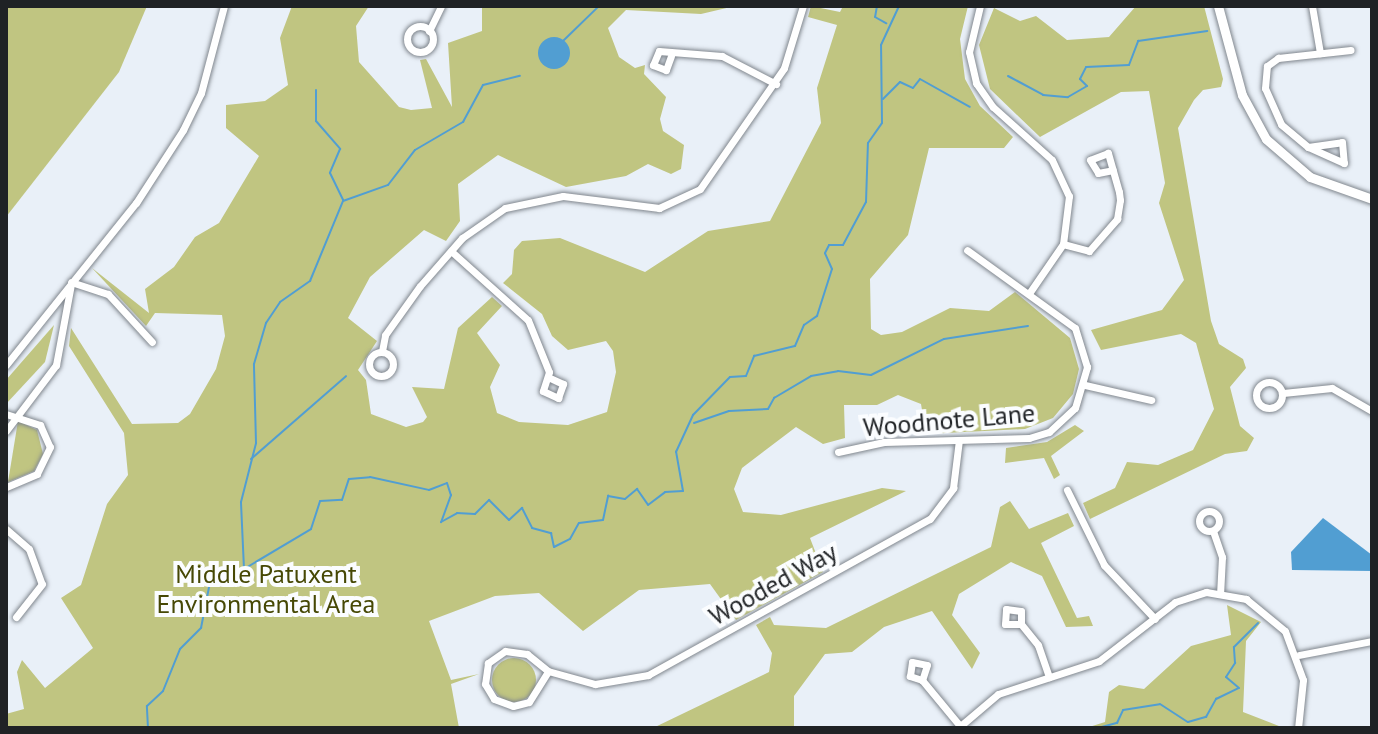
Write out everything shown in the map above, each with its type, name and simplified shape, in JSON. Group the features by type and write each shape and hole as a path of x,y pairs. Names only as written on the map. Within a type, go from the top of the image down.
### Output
{"main road":[{"path":"1218,6 1242,95 1266,139 1310,177 1372,199"}],"street":[{"path":"6,365 136,203 183,130 201,93 224,6"},
{"path":"429,31 441,6"},
{"path":"382,351 393,322 451,251 489,217 535,198 577,197 645,209 683,201 708,180 776,84 803,6"},
{"path":"980,6 969,40 972,72 993,107 1060,171 1070,209 1063,244 1030,292"},
{"path":"1312,6 1320,53"},
{"path":"1308,147 1342,142 1344,163 1308,147 1281,124 1264,72 1278,58 1351,50"},
{"path":"671,56 734,59 776,84"},
{"path":"1063,244 1089,251 1112,226 1121,206 1113,170"},
{"path":"967,250 1030,292 1080,337 1085,385 1151,400"},
{"path":"451,251 520,310 550,378"},
{"path":"6,431 10,414 56,365 71,282"},
{"path":"71,282 108,294 152,342"},
{"path":"47,313 66,320"},
{"name":"Woodnote Lane","path":"838,452 874,443 1049,432 1075,408 1085,385"},
{"path":"1283,393 1332,388 1372,411"},
{"path":"6,487 37,474 50,447 40,425 10,414"},
{"name":"Wooded Way","path":"548,671 533,697 519,706 500,703 485,684 488,663 505,651 527,654 548,671 595,684 648,675 917,527 938,512 953,488 959,440"},
{"path":"1067,490 1104,565 1155,619"},
{"path":"6,529 29,549 42,584 16,617"},
{"path":"1213,531 1222,557 1220,592"},
{"path":"922,680 959,727 998,694 1114,654 1185,597 1220,592 1268,612 1299,655 1304,695 1298,728"},
{"path":"1021,624 1038,645 1049,677"},
{"path":"1299,655 1372,641"}],"green space":[{"path":"6,6 147,6 119,72 6,217"},
{"name":"Middle Patuxent Environmental Area","path":"292,6 369,6 356,26 359,62 399,107 411,110 432,108 420,60 426,59 452,107 448,43 482,31 482,6 735,6 701,14 626,10 608,28 619,57 635,68 645,65 644,74 666,97 660,119 663,131 684,145 681,169 671,174 648,164 626,176 566,187 498,155 458,184 460,221 446,241 424,230 370,277 348,318 377,341 358,370 366,380 371,414 406,427 423,422 427,417 412,387 444,389 458,328 492,297 502,306 477,333 500,365 490,387 497,413 519,422 568,425 607,412 616,372 613,351 606,341 568,350 552,336 542,314 503,283 512,274 514,250 522,241 560,238 645,272 708,231 770,221 821,123 817,88 837,25 808,17 811,6 840,12 843,6 968,6 960,39 965,79 980,106 1013,137 1004,148 929,148 908,235 870,279 871,329 881,335 902,332 950,308 989,311 1015,292 1070,338 1079,369 1073,394 1053,418 1025,429 926,434 921,404 898,395 877,405 844,405 845,438 823,444 796,427 742,468 734,489 743,512 781,515 882,488 906,491 810,538 823,572 736,620 710,584 639,590 583,631 539,593 495,596 429,621 451,680 479,674 451,684 459,728 6,728 6,714 24,709 17,672 22,660 45,688 93,648 61,598 81,585 107,504 128,475 124,433 69,346 71,328 132,424 178,423 190,414 216,369 225,336 222,315 155,313 146,326 92,268 149,313 145,289 174,267 195,237 219,223 259,156 226,128 226,105 265,101 288,85 280,38"},
{"path":"1136,6 1204,6 1223,79 1221,87 1203,90 1178,128 1211,321 1219,344 1243,359 1246,368 1230,387 1240,426 1254,438 1247,451 1225,454 1090,519 1083,503 1115,488 1127,462 1158,465 1193,450 1214,409 1196,343 1181,334 1101,350 1091,330 1162,310 1184,280 1159,203 1165,183 1149,91 1121,92 1040,137 990,89 979,45 994,8 1020,21 1036,16 1067,40 1109,37"},
{"path":"54,325 45,362 6,404 6,380"},
{"path":"18,421 37,430 43,454 34,471 8,482"},
{"path":"1075,425 1084,431 1051,456 1060,475 1054,479 1044,458 1005,463 1006,448 1047,442"},
{"path":"1010,501 1029,529 1068,513 1074,526 1041,543 1077,618 1089,616 1093,626 1066,627 1042,576 1011,562 959,594 952,615 980,653 972,669 932,611 884,627 852,652 825,654 794,696 794,726 804,728 653,728 769,672 772,653 756,625 770,617 774,625 826,628 991,547 1000,507"},
{"path":"1227,605 1261,622 1246,641 1243,712 1284,728 1086,728 1105,722 1109,692 1119,685 1144,689 1191,646 1231,635"},
{"path":"514,658 529,665 536,680 529,695 514,702 499,695 492,680 499,665"}],"water":[{"path":"554,37 565,42 570,53 565,64 554,69 543,64 538,53 543,42"},
{"path":"1323,518 1372,555 1372,571 1292,570 1291,552"}],"waterway":[{"path":"563,41 599,6"},
{"path":"877,6 875,17 886,23"},
{"path":"148,728 147,706 163,691 180,649 201,628 211,577 244,569 311,529 320,501 342,500 349,479 370,477 429,490 447,483 451,495 441,522 457,513 475,514 489,500 509,520 522,508 532,528 551,533 554,547 570,539 579,523 603,520 608,496 625,499 637,489 648,505 665,492 683,491 676,452 693,415 730,377 746,376 754,356 795,346 804,325 817,316 832,269 825,253 829,245 843,245 866,202 868,143 882,123 881,45 899,6"},
{"path":"1008,76 1043,95 1068,97 1087,86 1080,79 1086,67 1129,65 1138,41 1207,31"},
{"path":"244,569 241,502 256,443 254,364 266,323 280,302 310,281 343,201 388,185 415,150 463,122 483,85 520,76"},
{"path":"883,99 900,82 913,88 920,79 970,107"},
{"path":"316,90 316,121 340,149 330,173 343,200"},
{"path":"694,423 729,411 768,409 774,398 811,376 838,371 871,375 944,339 1028,326"},
{"path":"251,459 346,376"},
{"path":"1098,728 1117,723 1123,710 1160,704 1188,722 1206,717 1216,699 1239,688 1226,677 1235,663 1234,647 1258,623"}]}
